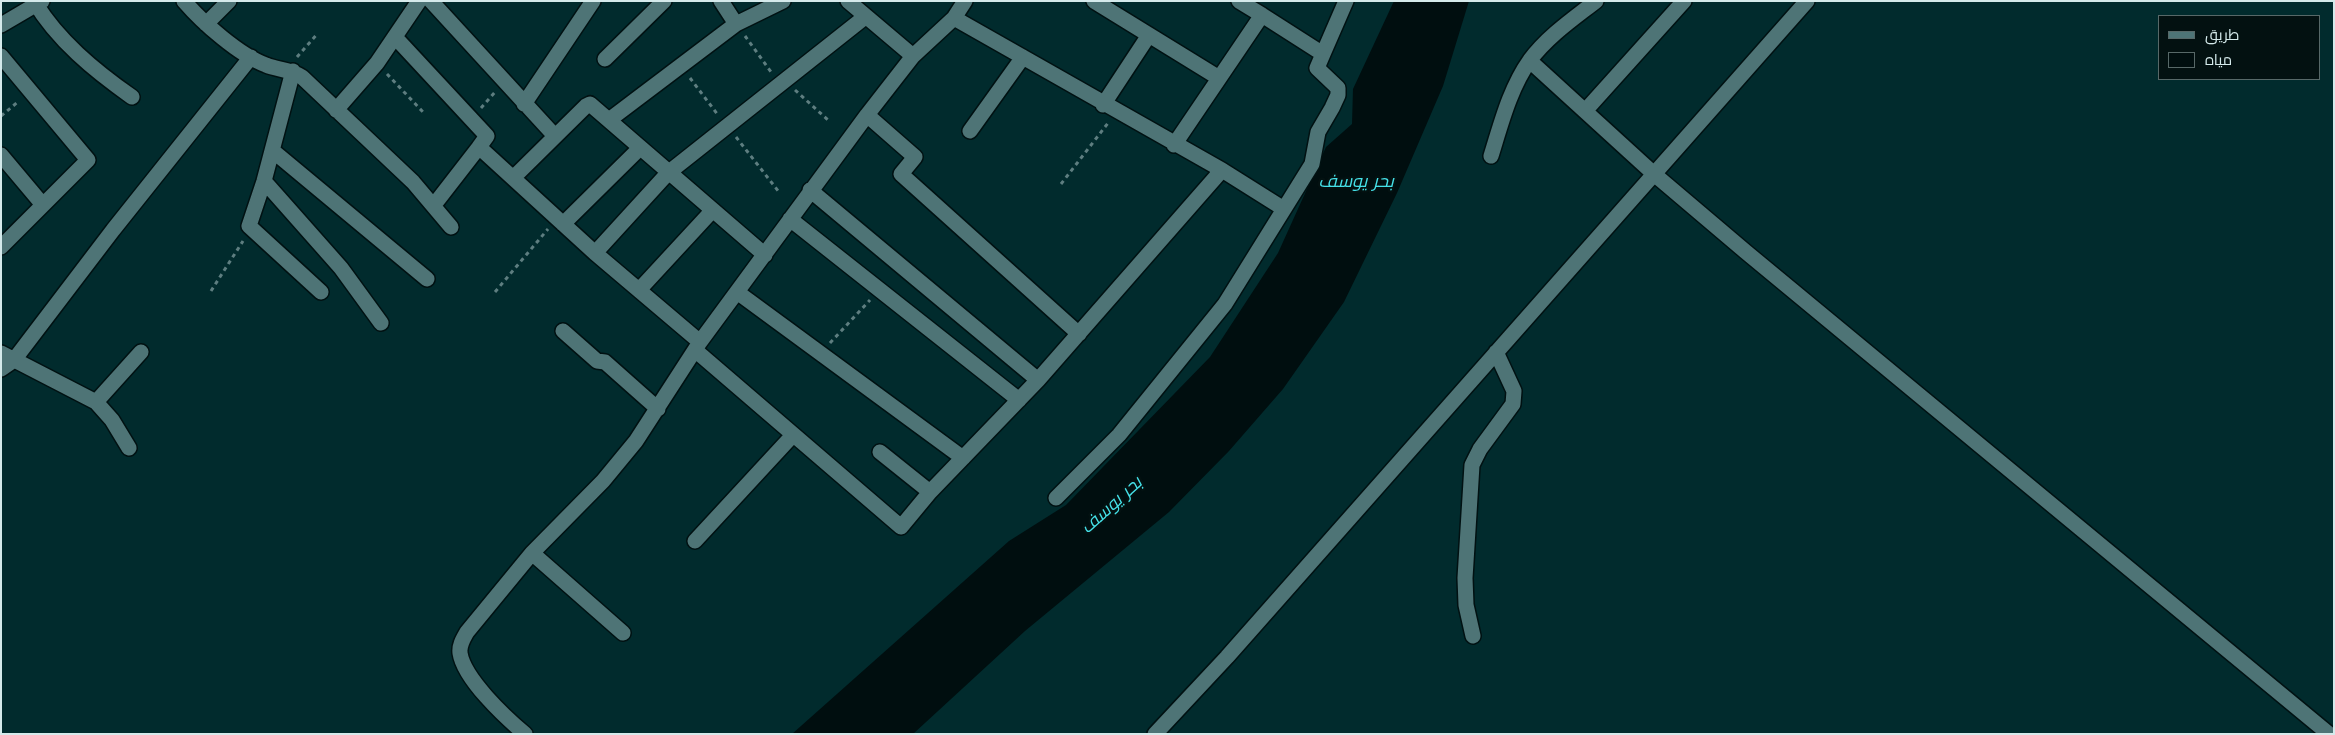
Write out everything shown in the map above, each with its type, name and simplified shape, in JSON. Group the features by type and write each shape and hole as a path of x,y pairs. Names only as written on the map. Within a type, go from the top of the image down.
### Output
{"street":[{"path":"184,1 206,24 251,57 266,65 289,70 396,165 434,205 451,227"},
{"path":"206,24 229,1"},
{"path":"336,110 377,63 419,1"},
{"path":"431,1 554,135"},
{"path":"524,104 593,1"},
{"path":"605,59 664,1"},
{"path":"721,1 736,24"},
{"path":"609,120 680,64 736,24 783,1"},
{"path":"848,1 913,56"},
{"path":"525,734 469,674 460,652 461,643 467,632 532,553 603,481 636,441 698,346 810,190 913,56 954,18 965,1"},
{"path":"1094,1 1219,78"},
{"path":"1239,1 1323,54"},
{"path":"1056,498 1119,435 1206,330 1225,304 1312,164 1318,132 1338,95 1334,83 1317,68 1346,1"},
{"path":"1491,156 1517,84 1530,61 1546,42 1596,1"},
{"path":"1585,111 1684,1"},
{"path":"1155,734 1227,657 1807,1"},
{"path":"4,20 37,2 84,59 132,97"},
{"path":"1174,144 1262,15"},
{"path":"595,253 668,173 865,17"},
{"path":"954,18 1222,170 1284,209"},
{"path":"1110,108 1149,35"},
{"path":"395,37 486,136 434,205"},
{"path":"1,56 88,160 1,247"},
{"path":"1,369 7,356 113,230 251,57"},
{"path":"970,131 1022,58"},
{"path":"1530,61 1654,174 1746,252 2329,734"},
{"path":"289,70 273,151 249,226 322,292"},
{"path":"513,178 554,135 588,104 765,255"},
{"path":"867,115 915,157 901,174 1079,334"},
{"path":"479,147 638,290 793,435 901,527 930,492 1038,380 1222,170"},
{"path":"560,221 640,148"},
{"path":"273,151 427,279"},
{"path":"1,155 43,205"},
{"path":"264,181 341,268 381,323"},
{"path":"810,190 1038,380"},
{"path":"638,290 712,211"},
{"path":"790,219 1019,400"},
{"path":"738,292 963,458"},
{"path":"563,331 597,361 604,362 658,409"},
{"path":"96,402 142,352"},
{"path":"1473,636 1466,605 1465,578 1472,465 1480,449 1513,404 1514,391 1496,352"},
{"path":"7,356 96,402 112,420 129,448"},
{"path":"695,541 793,435"},
{"path":"880,452 930,492"},
{"path":"532,553 623,633"}],"path":[{"path":"736,24 783,83 828,120"},
{"path":"289,70 318,33"},
{"path":"377,63 423,112"},
{"path":"680,64 778,192"},
{"path":"472,120 503,81"},
{"path":"1,116 30,91"},
{"path":"1061,184 1110,108"},
{"path":"496,292 560,221"},
{"path":"211,291 240,248 249,226"},
{"path":"821,353 880,289"}],"water":[{"name":"بحر يوسف","path":"1394,1 1469,1 1443,86 1397,193 1344,302 1283,389 1229,451 1169,512 1025,631 913,734 792,734 1009,541 1066,505 1210,357 1278,253 1326,147 1352,124 1353,89"}]}
